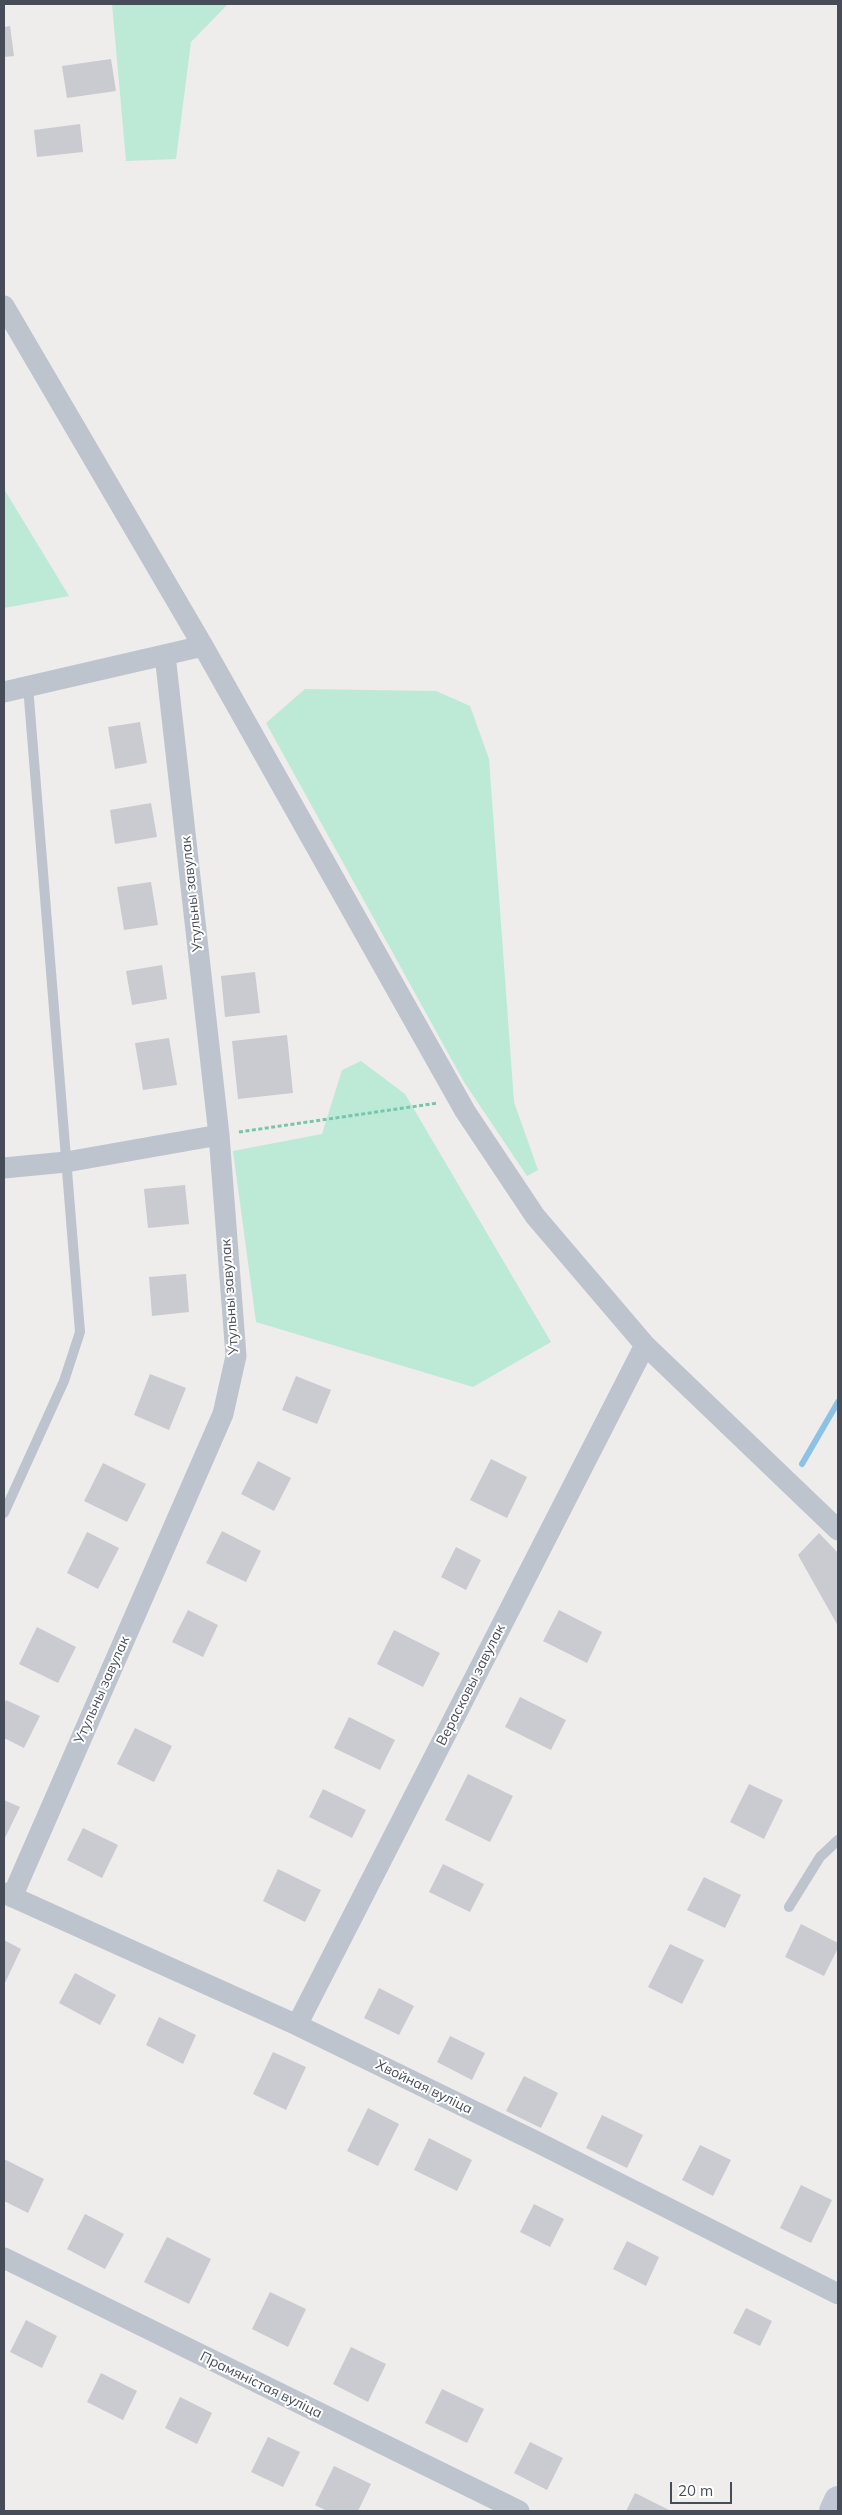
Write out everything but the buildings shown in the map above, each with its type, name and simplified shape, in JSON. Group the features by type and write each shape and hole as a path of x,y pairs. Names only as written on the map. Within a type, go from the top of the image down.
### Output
{"main road":[{"path":"833,2511 838,2500"}],"street":[{"path":"4,306 204,646 459,1100 534,1216 645,1345 838,1530"},
{"path":"4,692 204,646"},
{"name":"Утульны завулак","path":"8,1895 223,1414 236,1356 218,1135 165,655"},
{"path":"4,1168 66,1162 218,1135"},
{"name":"Верасковы завулак","path":"297,2025 645,1345"},
{"name":"Хвойная вуліца","path":"8,1895 297,2025 537,2142 838,2294"},
{"name":"Прамяністая вуліца","path":"4,2258 519,2511"}],"lane":[{"path":"4,1513 64,1381 80,1332 28,686"},
{"path":"789,1907 820,1857 838,1840"}],"path":[{"path":"218,1135 459,1100"}],"green space":[{"path":"112,4 228,4 191,42 176,159 126,161"},
{"path":"4,489 69,596 4,608"},
{"path":"305,689 436,691 470,706 489,759 514,1102 538,1170 527,1176 464,1082 266,723"},
{"path":"361,1061 405,1094 551,1342 473,1387 256,1322 233,1151 322,1134 342,1070"}],"waterway":[{"path":"802,1464 838,1402"}]}
